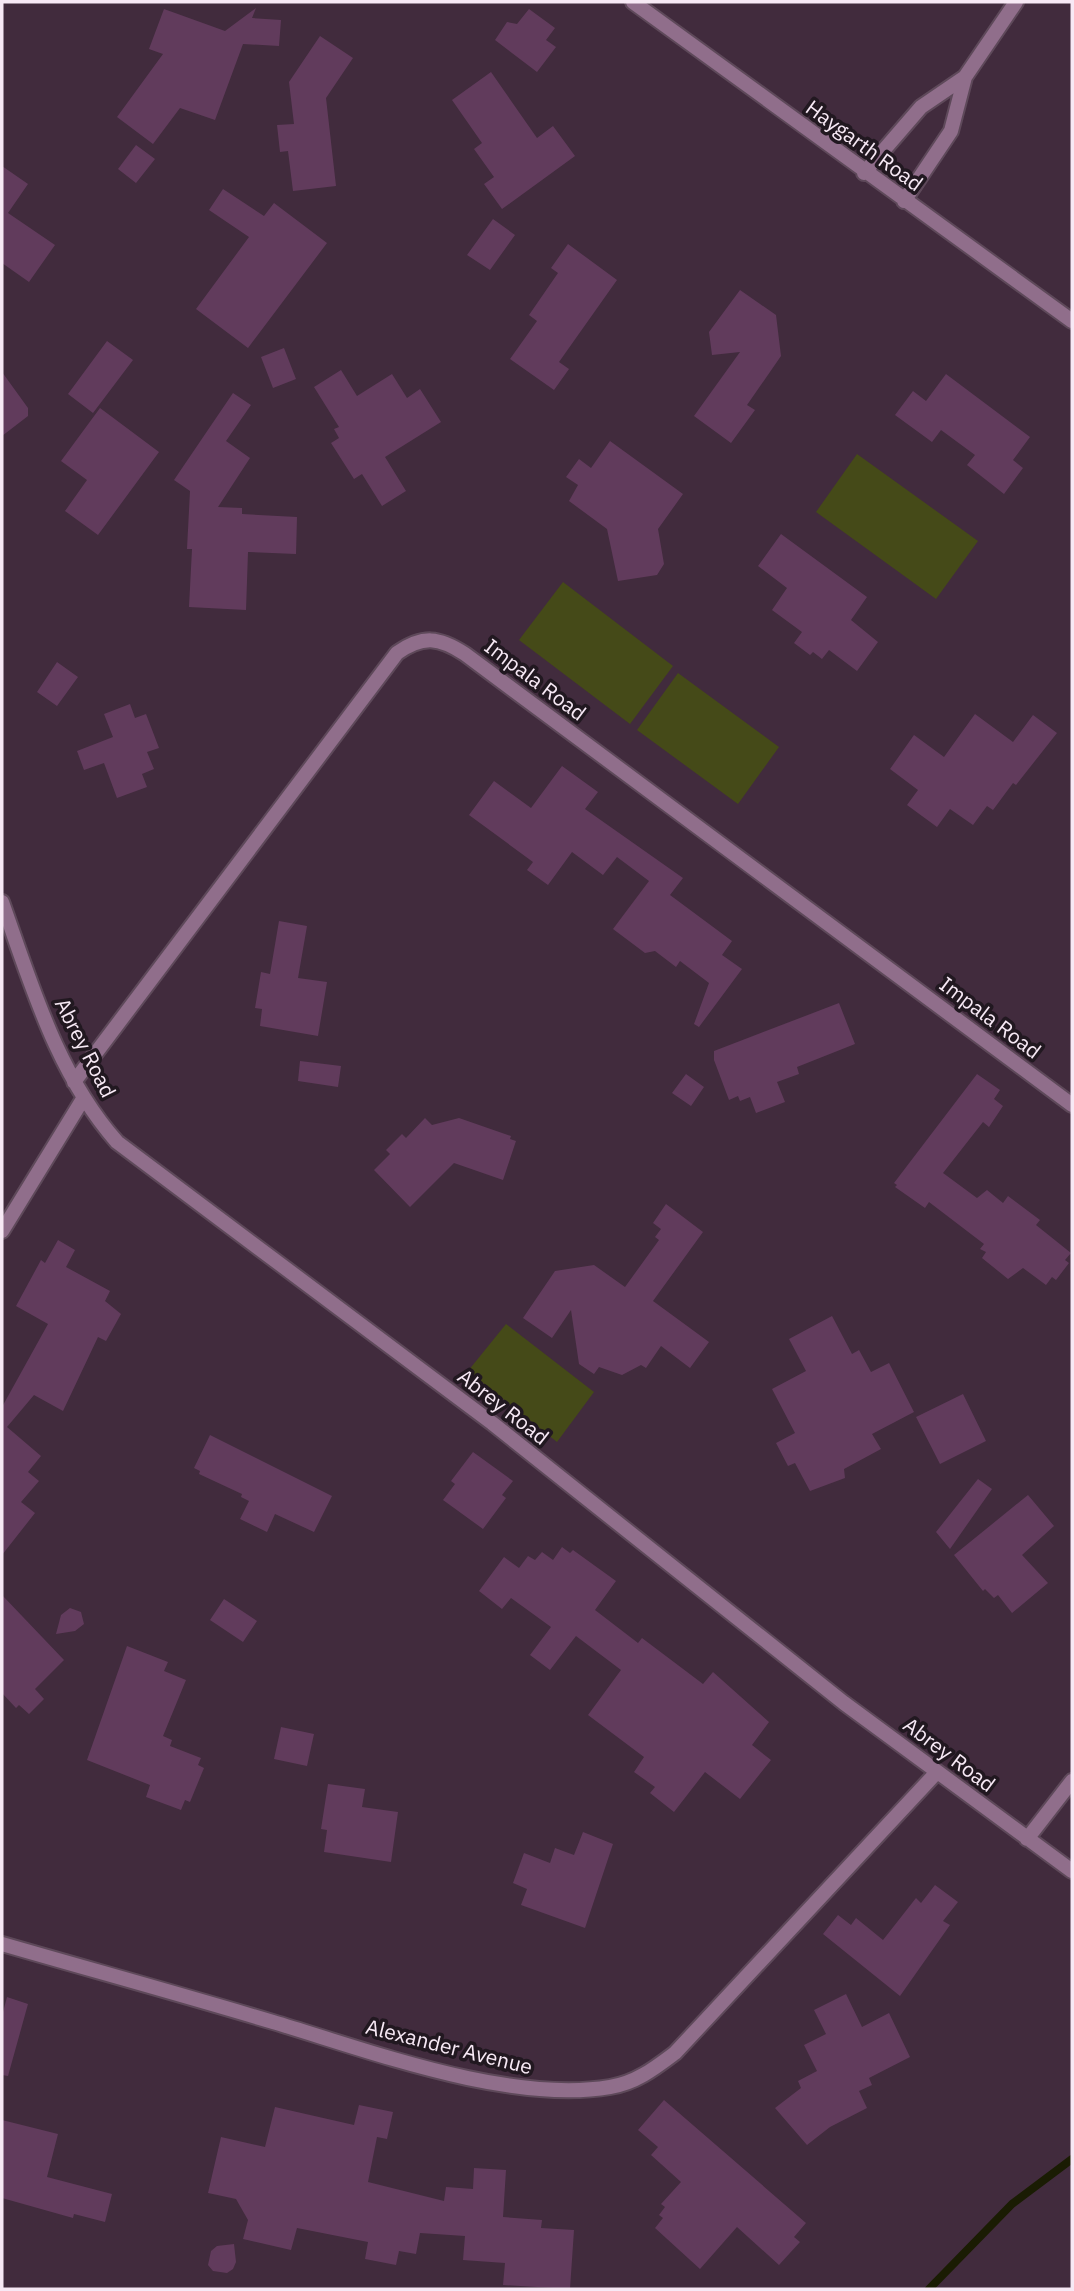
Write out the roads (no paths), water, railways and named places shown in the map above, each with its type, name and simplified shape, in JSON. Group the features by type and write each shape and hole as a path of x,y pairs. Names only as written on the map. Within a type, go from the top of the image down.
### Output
{"street":[{"name":"Haygarth Road","path":"633,2 864,173 1072,321"},
{"path":"904,201 951,131 965,77 1016,2"},
{"path":"864,173 921,107 965,77"},
{"name":"Impala Road","path":"74,1082 397,653 416,641 431,639 449,643 465,654 1072,1105"},
{"name":"Abrey Road","path":"2,902 44,1017 74,1082 83,1099 117,1142 492,1423 675,1572 937,1772 1072,1871"},
{"path":"2,1231 83,1099"},
{"name":"Alexander Avenue","path":"2,1944 389,2056 517,2088 568,2090 612,2087 639,2078 675,2053 937,1772"},
{"path":"1027,1839 1072,1781"}],"waterway":[{"path":"929,2289 1012,2204 1072,2159"}]}
